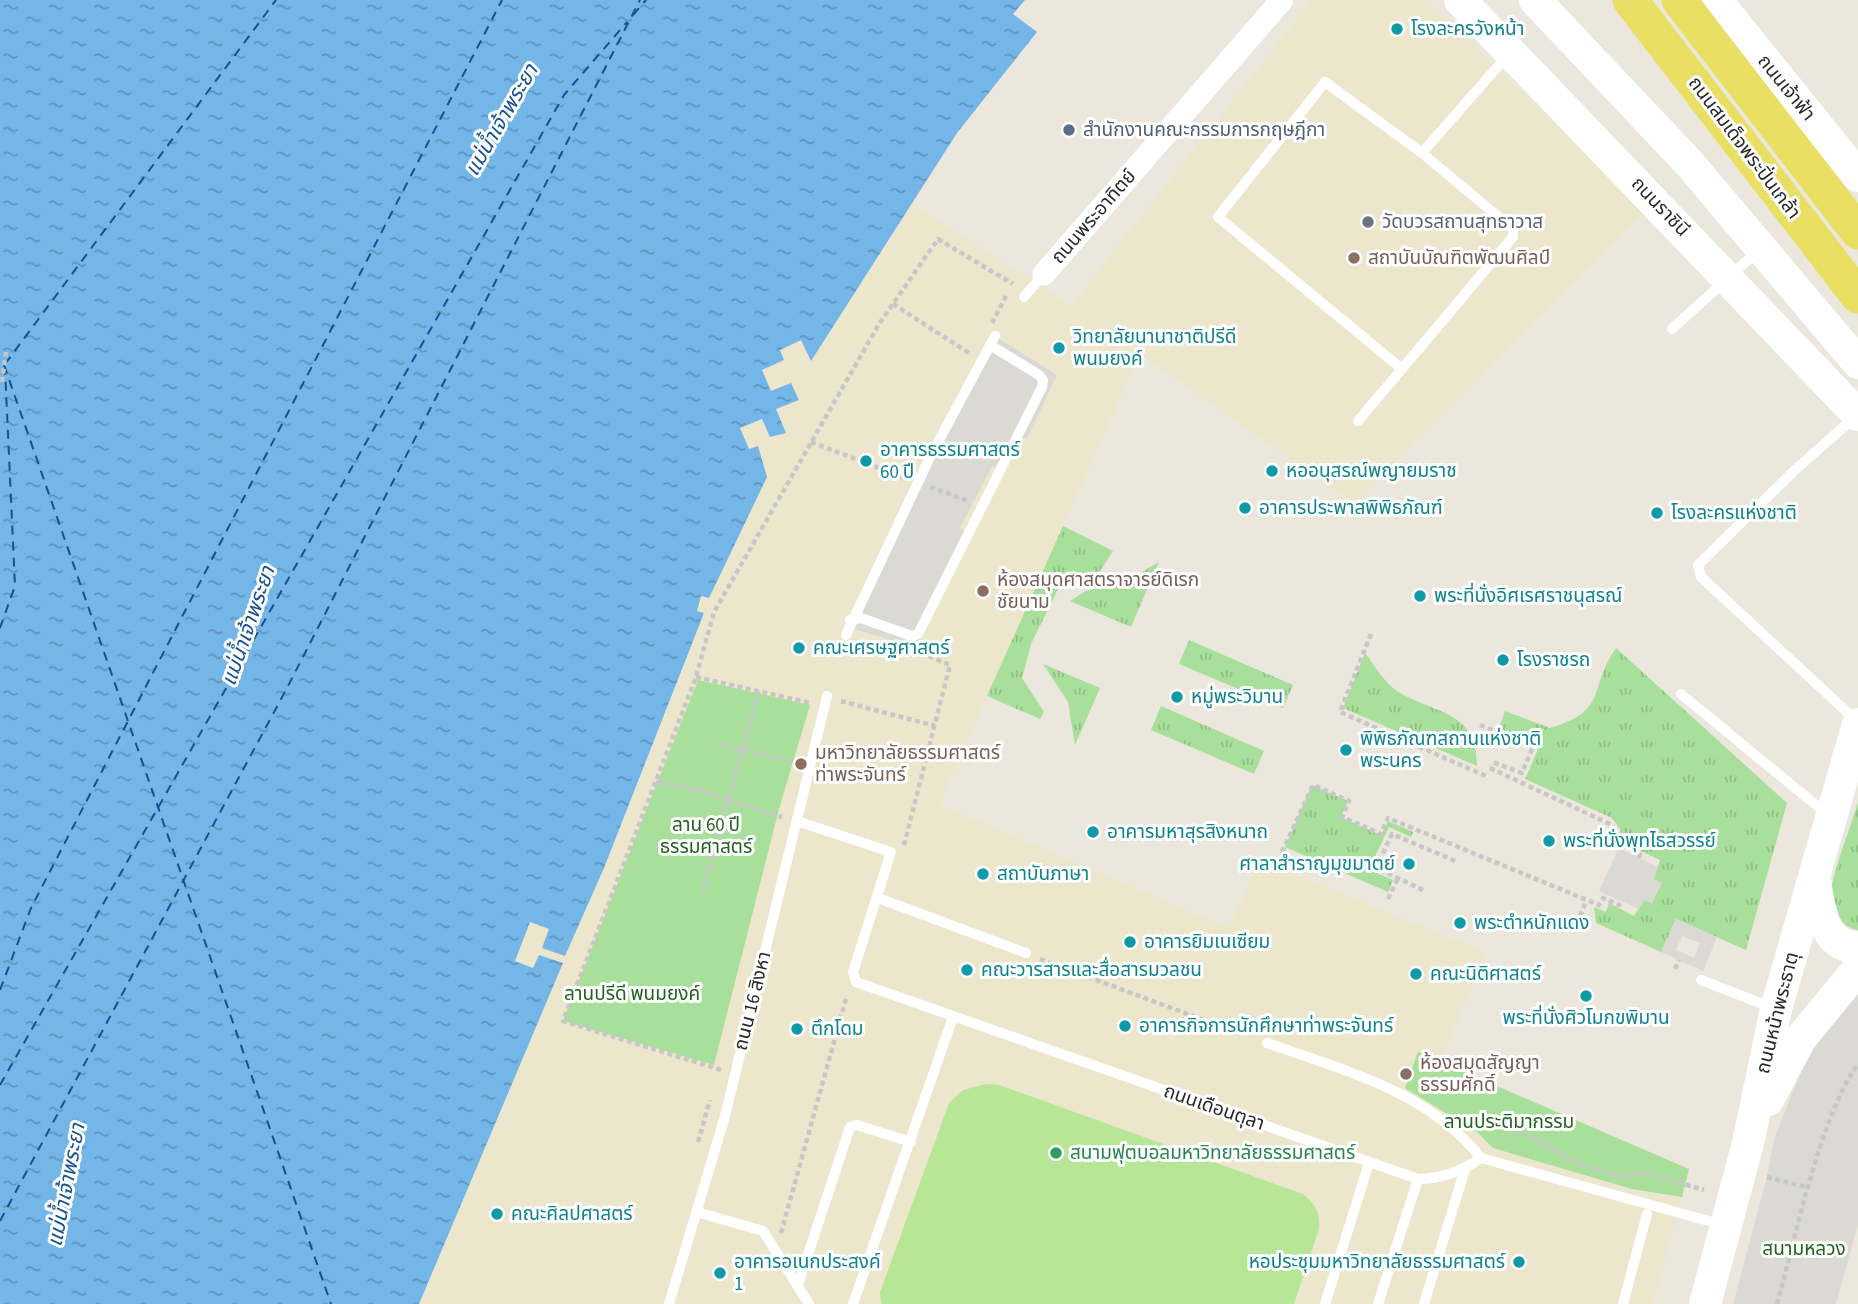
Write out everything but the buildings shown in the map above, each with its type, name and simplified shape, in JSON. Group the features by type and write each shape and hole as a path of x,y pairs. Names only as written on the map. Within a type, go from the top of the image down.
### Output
{"main road":[{"name":"ถนนสมเด็จพระปิ่นเกล้า","path":"1630,0 1851,288"},
{"name":"ถนนสมเด็จพระปิ่นเกล้า","path":"1679,0 1858,232"}],"street":[{"name":"ถนนพระอาทิตย์","path":"1045,274 1282,0"},
{"name":"ถนนราชินี","path":"1460,0 1858,415"},
{"path":"1535,0 1689,163 1858,363"},
{"name":"ถนนเจ้าฟ้า","path":"1716,0 1856,170"},
{"name":"ถนนหน้าพระธาตุ","path":"1705,1304 1748,1143 1776,1009 1858,723"},
{"path":"1815,875 1823,920 1830,934 1839,943 1858,947"},
{"path":"1748,1143 1801,1038 1858,969"}],"lane":[{"path":"1422,153 1509,54"},
{"path":"1358,421 1402,369 1513,234 1513,229 1422,153 1325,82 1219,217 1402,369"},
{"path":"1672,329 1762,247"},
{"path":"1024,297 1045,274"},
{"path":"846,635 850,620 991,338 1043,380 981,507 915,635 861,618 850,620"},
{"path":"1858,415 1795,470 1698,565 1700,577 1858,723"},
{"path":"1681,694 1831,817"},
{"name":"ถนน 16 สิงหา","path":"669,1304 735,1073 827,696"},
{"path":"797,821 891,852 892,857 852,978"},
{"path":"878,898 1026,953"},
{"name":"ถนนเดือนตุลา","path":"852,978 864,985 953,1017 1418,1179 1431,1179 1465,1169 1481,1158"},
{"path":"1700,980 1776,1009"},
{"path":"853,1304 953,1017"},
{"path":"1267,1043 1388,1086 1452,1125 1481,1158 1726,1226"},
{"path":"798,1285 850,1127 857,1125 911,1142"},
{"path":"1325,1304 1369,1163"},
{"path":"1424,1304 1465,1169"},
{"path":"1378,1304 1418,1179"},
{"path":"697,1212 763,1231 809,1304"},
{"path":"1623,1304 1647,1214"}],"path":[{"path":"735,1073 563,1021 696,677 715,612 893,304 938,239 1012,286"},
{"path":"991,338 1012,286 1020,275"},
{"path":"893,304 974,356"},
{"path":"2,382 2,365 6,352"},
{"path":"811,442 912,481"},
{"path":"924,485 981,507"},
{"path":"1371,634 1339,712 1488,777"},
{"path":"891,852 903,846 950,665 915,650 915,635"},
{"path":"696,677 813,704"},
{"path":"702,893 759,691"},
{"path":"809,716 813,704 827,696 935,726"},
{"path":"1480,725 1533,747 1518,781"},
{"path":"720,744 794,763"},
{"path":"790,776 798,751"},
{"path":"1492,762 1522,773"},
{"path":"1490,768 1612,825 1624,837 1623,845 1640,854 1639,858"},
{"path":"656,782 729,800 797,821"},
{"path":"1282,852 1313,785 1349,801 1342,817 1381,834 1388,818 1586,901 1599,905 1603,898 1619,905 1621,901"},
{"path":"776,829 783,803"},
{"path":"1413,843 1418,831"},
{"path":"1423,890 1376,868 1392,834 1455,861"},
{"path":"1388,899 1398,878"},
{"path":"1577,924 1586,901"},
{"path":"1026,953 1202,1022 1217,1025"},
{"path":"1675,969 1679,960"},
{"path":"769,1242 782,1232 852,978"},
{"path":"715,1080 721,1055"},
{"path":"1777,1304 1810,1188 1846,1080 1858,1064"},
{"path":"694,1154 712,1091"},
{"path":"1452,1111 1525,1134 1596,1169 1621,1177 1644,1173 1704,1190"},
{"path":"1767,1177 1810,1188"}],"shaded area":[{"name":"มหาวิทยาลัยธรรมศาสตร์ ท่าพระจันทร์","path":"1312,0 1426,0 1646,210 1355,504 1140,354 939,804 1229,928 1260,860 1487,953 1440,1061 1689,1169 1653,1304 419,1304 563,964 533,968 515,960 531,922 549,929 565,956 604,868 703,614 697,611 701,596 709,598 736,537 757,446 749,449 740,428 763,419 785,432 762,370 784,360 780,350 801,339 811,360 912,203 1071,306"},
{"path":"995,336 1057,375 1028,437 1023,438 1004,471 992,466 960,528 973,536 916,648 848,627"},
{"path":"1619,848 1658,867 1654,879 1662,883 1652,904 1644,900 1639,909 1599,891"},
{"path":"1676,919 1717,937 1703,971 1661,952","holes":["1682,936 1700,943 1694,958 1676,950"]},
{"name":"สนามหลวง","path":"1858,989 1858,1224 1836,1304 1733,1304 1767,1177 1774,1139 1806,1059"}],"green space":[{"path":"1063,526 1113,551 1100,571 1082,575 1067,571 1031,644 1022,678 1044,712 1040,719 987,696"},
{"path":"1159,562 1131,627 1070,601 1086,591 1127,581"},
{"path":"1189,640 1293,685 1283,708 1179,664"},
{"path":"1616,648 1787,803 1746,950 1676,919 1661,952 1596,923 1594,907 1606,912 1609,903 1634,916 1644,900 1661,884 1653,880 1660,860 1624,843 1625,836 1612,818 1525,779 1539,747 1499,728 1505,711 1550,728 1581,714 1595,697 1602,675"},
{"path":"1365,653 1384,679 1397,691 1451,716 1462,724 1475,747 1477,766 1343,708"},
{"path":"1043,664 1100,688 1075,745 1068,702"},
{"path":"698,680 810,705 779,809 714,1065 563,1021"},
{"path":"1161,706 1264,751 1254,774 1151,730"},
{"path":"1312,785 1348,801 1341,817 1381,835 1388,821 1413,832 1411,837 1389,827 1370,867 1372,871 1393,880 1388,892 1285,847"},
{"path":"1858,802 1858,930 1842,922 1833,906 1831,893 1838,861"},
{"name":"ลานประติมากรรม","path":"1418,1052 1689,1169 1682,1197 1632,1189 1493,1148 1477,1132 1405,1088"},
{"name":"สนามฟุตบอลมหาวิทยาลัยธรรมศาสตร์","path":"986,1084 999,1085 1303,1194 1316,1209 1319,1229 1294,1304 881,1304 880,1292 949,1103 963,1090"}],"water":[{"name":"แม่น้ำเจ้าพระยา","path":"0,0 1025,0 1013,14 1037,32 957,133 811,361 801,340 780,350 784,360 762,370 771,391 791,383 799,400 776,409 786,433 770,437 762,419 740,428 749,449 758,446 767,477 709,598 701,596 697,611 704,613 604,868 565,956 542,948 549,929 530,922 515,961 533,968 539,955 563,963 419,1304 0,1304"}],"ferry route":[{"path":"5,364 276,0"},
{"path":"0,990 31,908 502,0"},
{"path":"0,1221 287,688 640,0"},
{"path":"633,15 646,0"},
{"path":"0,1085 564,95 627,22"},
{"path":"4,365 331,1304"},
{"path":"0,628 15,586 5,369"}],"place":[{"name":"โรงละครวังหน้า","path":"1397,29"},
{"name":"สำนักงานคณะกรรมการกฤษฎีกา","path":"1069,130"},
{"name":"วัดบวรสถานสุทธาวาส","path":"1368,222"},
{"name":"สถาบันบัณฑิตพัฒนศิลป์","path":"1354,258"},
{"name":"วิทยาลัยนานาชาติปรีดี พนมยงค์","path":"1059,348"},
{"name":"อาคารธรรมศาสตร์ 60 ปี","path":"866,461"},
{"name":"หออนุสรณ์พญายมราช","path":"1272,471"},
{"name":"อาคารประพาสพิพิธภัณฑ์","path":"1245,508"},
{"name":"โรงละครแห่งชาติ","path":"1657,513"},
{"name":"ห้องสมุดศาสตราจารย์ดิเรก ชัยนาม","path":"983,591"},
{"name":"พระที่นั่งอิศเรศราชนุสรณ์","path":"1420,596"},
{"name":"คณะเศรษฐศาสตร์","path":"799,648"},
{"name":"โรงราชรถ","path":"1503,660"},
{"name":"หมู่พระวิมาน","path":"1177,697"},
{"name":"พิพิธภัณฑสถานแห่งชาติ พระนคร","path":"1346,750"},
{"name":"มหาวิทยาลัยธรรมศาสตร์ ท่าพระจันทร์","path":"801,764"},
{"name":"อาคารมหาสุรสิงหนาถ","path":"1093,832"},
{"name":"พระที่นั่งพุทไธสวรรย์","path":"1549,841"},
{"name":"ศาลาสำราญมุขมาตย์","path":"1409,864"},
{"name":"สถาบันภาษา","path":"983,874"},
{"name":"พระตำหนักแดง","path":"1460,923"},
{"name":"อาคารยิมเนเซียม","path":"1130,942"},
{"name":"คณะวารสารและสื่อสารมวลชน","path":"967,970"},
{"name":"คณะนิติศาสตร์","path":"1416,974"},
{"name":"พระที่นั่งศิวโมกขพิมาน","path":"1586,996"},
{"name":"อาคารกิจการนักศึกษาท่าพระจันทร์","path":"1125,1026"},
{"name":"ตึกโดม","path":"797,1029"},
{"name":"ห้องสมุดสัญญา ธรรมศักดิ์","path":"1406,1074"},
{"name":"สนามฟุตบอลมหาวิทยาลัยธรรมศาสตร์","path":"1056,1153"},
{"name":"คณะศิลปศาสตร์","path":"497,1214"},
{"name":"หอประชุมมหาวิทยาลัยธรรมศาสตร์","path":"1519,1262"},
{"name":"อาคารอเนกประสงค์ 1","path":"720,1273"}],"park label":[{"name":"ลาน 60 ปี ธรรมศาสตร์","path":"706,836"},
{"name":"ลานปรีดี พนมยงค์","path":"632,994"}]}
